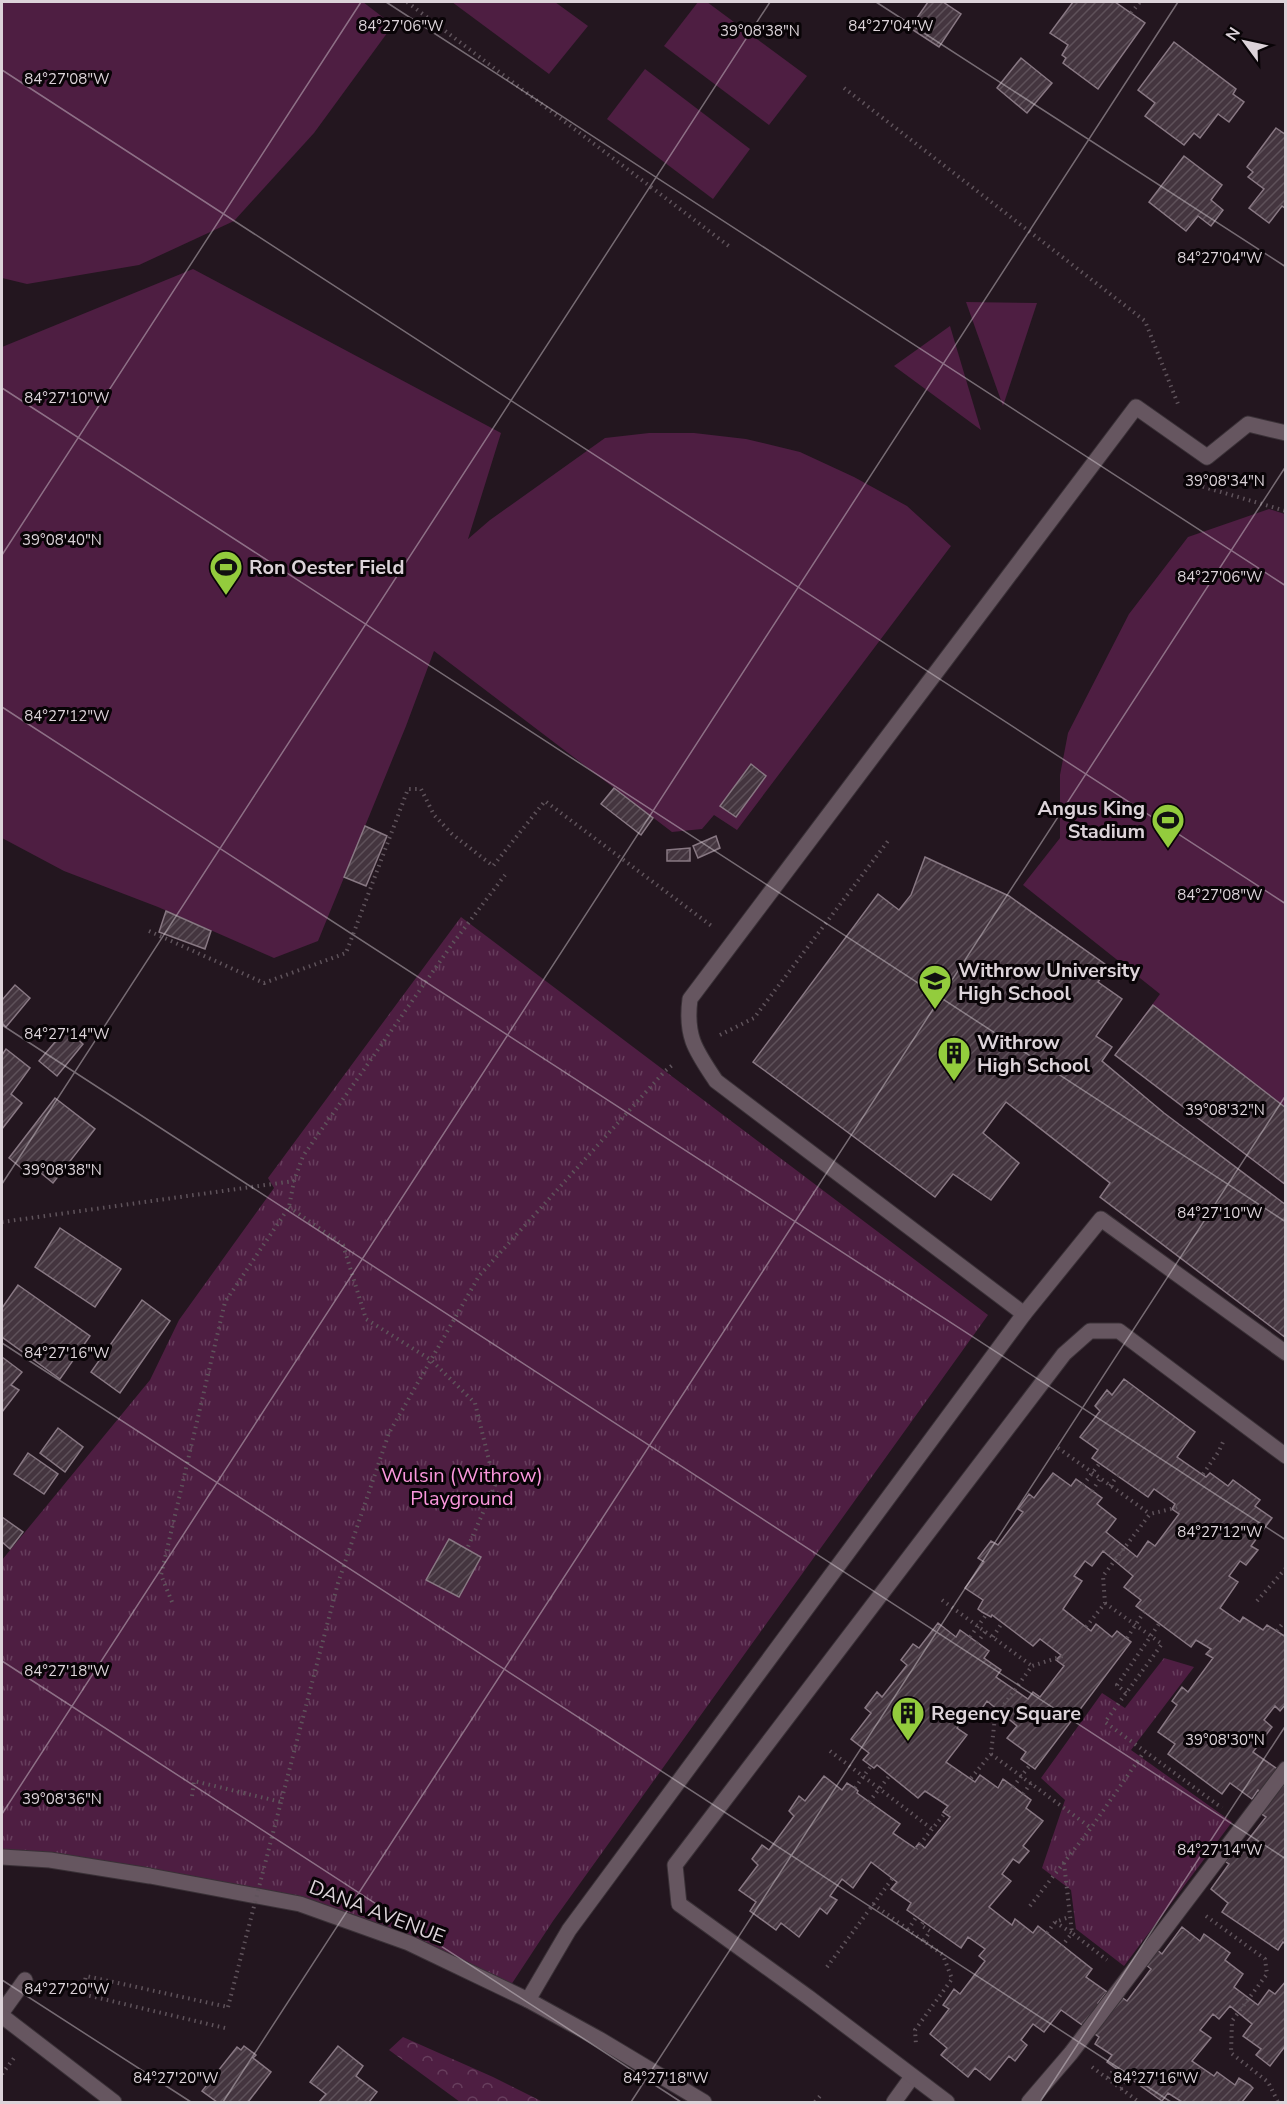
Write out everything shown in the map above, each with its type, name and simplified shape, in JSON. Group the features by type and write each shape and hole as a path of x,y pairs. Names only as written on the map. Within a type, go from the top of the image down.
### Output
{"street":[{"path":"1024,1314 716,1081 694,1048 687,1016 690,999 1136,407 1207,457 1248,424 1286,433"},
{"path":"528,2000 569,1930 1024,1314 1101,1219 1286,1353"},
{"path":"947,2103 808,1996 679,1904 675,1865 1064,1354 1090,1331 1119,1331 1286,1456"},
{"path":"1029,2103 1071,2053 1286,1769"},
{"name":"DANA AVENUE","path":"2,1857 50,1860 117,1870 300,1904 409,1943 528,2000 599,2039 704,2103"},
{"path":"25,1980 2,2014 114,2103"},
{"path":"894,2103 912,2077"}],"path":[{"path":"407,2 730,247"},
{"path":"1131,13 1140,2"},
{"path":"844,88 1145,321 1178,402 1174,434"},
{"path":"1197,485 1286,511"},
{"path":"149,931 264,983 346,953 408,789 421,789 434,814 452,834 494,866 530,818 546,801 732,942"},
{"path":"225,2028 82,1994 86,1976 228,2007 338,1583 389,1433 479,1276 664,1071 694,1048 754,1018 888,841"},
{"path":"172,1602 161,1575 225,1302 289,1208 294,1181 303,1156 453,943 505,875"},
{"path":"2,1222 294,1181"},
{"path":"289,1208 342,1245 366,1319 431,1360 475,1403 495,1485 467,1549"},
{"path":"1058,1448 1150,1514"},
{"path":"1203,1474 1219,1451"},
{"path":"1083,1485 1100,1463"},
{"path":"1110,1486 1118,1475"},
{"path":"1092,1491 1100,1479"},
{"path":"1086,1627 1105,1604 1103,1576 1150,1514 1179,1507"},
{"path":"1257,1601 1286,1568"},
{"path":"942,1600 1032,1666"},
{"path":"1105,1604 1162,1644 1105,1722 1245,1824"},
{"path":"1126,1638 1144,1612"},
{"path":"970,1637 987,1615"},
{"path":"993,1637 1002,1623"},
{"path":"1277,1631 1283,1623 1286,1623"},
{"path":"1126,1693 1117,1685 1159,1624"},
{"path":"977,1642 985,1632"},
{"path":"971,1778 991,1754 994,1717 1032,1666 1063,1656"},
{"path":"830,1751 932,1829"},
{"path":"1030,1906 1091,1828 1144,1752"},
{"path":"991,1754 1091,1828"},
{"path":"1013,1787 1030,1765"},
{"path":"855,1788 871,1766"},
{"path":"870,1802 890,1775"},
{"path":"192,1796 194,1781 282,1802"},
{"path":"1023,1794 1031,1783"},
{"path":"916,1849 950,1807"},
{"path":"1062,1946 1072,1933 1064,1862"},
{"path":"827,1967 892,1878"},
{"path":"873,1904 943,1955 952,1979 915,2030"},
{"path":"908,1930 917,1916"},
{"path":"1047,1933 1055,1922 1069,1917"},
{"path":"924,1921 921,1925 930,1931 924,1941"},
{"path":"1055,1922 1128,1977"},
{"path":"1217,1924 1264,1959 1267,1974 1232,2020 1231,2053 1268,2082 1278,2103"},
{"path":"1108,2078 1115,2068"},
{"path":"1100,2073 1139,2103"},
{"path":"1121,2089 1130,2078"},
{"path":"815,2103 820,2096"}],"green space":[{"path":"2,2 363,2 393,25 314,133 234,221 139,265 27,284 2,278"},
{"path":"452,2 555,2 588,26 549,74"},
{"path":"698,2 707,2 807,76 769,125 664,46"},
{"path":"645,69 750,149 713,199 607,119"},
{"name":"Ron Oester Field","path":"193,269 501,433 468,539 490,520 605,438 649,433 694,433 746,439 800,452 854,477 907,506 951,546 737,830 714,815 702,829 672,832 434,651 406,726 318,941 274,958 158,907 64,871 2,838 2,347"},
{"path":"966,302 1037,303 1003,406"},
{"path":"950,326 981,430 894,366"},
{"name":"Angus King Stadium","path":"1269,509 1285,514 1285,1185 1115,1055 1160,994 1023,885 1060,838 1060,775 1068,733 1129,614 1188,537"},
{"name":"Wulsin (Withrow) Playground","path":"461,917 988,1315 553,1921 507,1991 300,1904 2,1857 2,1560 150,1380 179,1320 274,1188 268,1178"},
{"path":"1164,1658 1194,1667 1131,1750 1232,1822 1124,1966 1076,1929 1071,1890 1042,1868 1065,1800 1041,1778 1102,1693 1125,1708"},
{"path":"403,2037 543,2102 460,2102 389,2050"}],"building":[{"path":"928,2 943,2 961,14 939,47 910,28"},
{"path":"1073,2 1115,2 1145,23 1098,89 1063,63 1066,58 1062,55 1068,45 1050,33"},
{"path":"1174,42 1236,89 1233,94 1244,102 1229,122 1218,114 1200,138 1194,133 1184,145 1145,116 1155,103 1138,90"},
{"path":"1021,58 1052,83 1027,113 997,88"},
{"path":"1276,128 1286,135 1286,209 1282,206 1269,223 1249,208 1264,189 1248,177 1253,172 1247,167"},
{"path":"1184,156 1222,185 1211,200 1223,210 1211,226 1198,216 1186,231 1149,202"},
{"path":"751,764 766,776 736,817 720,806"},
{"path":"614,788 653,818 641,835 601,804"},
{"path":"365,826 387,836 366,886 344,877"},
{"path":"716,836 720,848 698,858 693,846"},
{"path":"690,848 690,861 667,861 667,850"},
{"name":"Withrow High School","path":"925,857 1009,896 1109,967 1098,982 1122,999 1096,1036 1112,1047 1102,1061 1164,1113 1286,1205 1286,1338 1100,1197 1110,1183 1006,1102 983,1133 1019,1163 991,1200 953,1174 935,1197 753,1062 878,894 899,910 911,895"},
{"path":"166,911 211,931 205,949 159,932"},
{"path":"15,985 30,998 6,1027 2,1023 2,1000"},
{"path":"1153,1005 1286,1108 1286,1185 1115,1055"},
{"path":"66,1029 83,1044 57,1076 39,1061"},
{"path":"6,1049 30,1068 11,1094 22,1103 2,1129 2,1055"},
{"path":"55,1098 95,1129 53,1183 36,1169 31,1176 9,1158"},
{"path":"60,1228 121,1269 95,1307 35,1267"},
{"path":"18,1285 90,1336 60,1379 2,1337 2,1308"},
{"path":"142,1300 170,1321 120,1393 91,1372"},
{"path":"2,1357 22,1372 11,1385 19,1390 2,1412"},
{"name":"Regency Square","path":"1124,1379 1195,1432 1177,1457 1206,1477 1210,1473 1228,1486 1233,1480 1260,1500 1255,1506 1272,1518 1251,1546 1258,1550 1246,1565 1240,1561 1229,1576 1238,1582 1220,1608 1240,1622 1243,1617 1263,1630 1267,1625 1286,1637 1286,1704 1280,1711 1275,1706 1264,1720 1272,1727 1253,1752 1286,1775 1286,1944 1283,1942 1278,1950 1222,1912 1228,1903 1211,1889 1229,1864 1223,1860 1235,1845 1241,1849 1266,1817 1260,1813 1271,1798 1258,1790 1252,1799 1230,1783 1222,1794 1168,1754 1175,1744 1158,1732 1177,1705 1172,1701 1182,1687 1188,1692 1213,1658 1206,1654 1211,1649 1196,1640 1191,1647 1136,1606 1141,1600 1124,1587 1133,1576 1103,1551 1092,1566 1085,1561 1074,1576 1082,1581 1063,1609 1091,1631 1096,1624 1112,1637 1117,1631 1131,1642 1035,1769 1021,1759 1026,1752 1007,1738 1017,1726 987,1701 976,1717 968,1712 957,1728 967,1735 946,1762 975,1782 980,1775 998,1788 1003,1779 1031,1800 1026,1808 1043,1821 1023,1846 1029,1851 1019,1863 1013,1859 1002,1874 1011,1881 989,1907 1012,1925 1015,1919 1033,1933 1038,1926 1092,1969 1086,1977 1107,1992 1098,2003 1109,2010 1120,1996 1127,2001 1151,1969 1145,1964 1156,1949 1162,1954 1182,1927 1200,1941 1204,1934 1230,1953 1225,1960 1243,1974 1234,1987 1258,2005 1269,1990 1275,1994 1286,1981 1286,2045 1270,2066 1256,2055 1261,2049 1243,2036 1252,2024 1230,2006 1219,2019 1213,2014 1200,2030 1211,2038 1192,2061 1214,2076 1217,2072 1235,2085 1239,2078 1250,2085 1253,2088 1242,2102 1182,2102 1168,2093 1162,2101 1107,2062 1112,2055 1095,2044 1099,2037 1061,2010 1044,2032 1033,2024 1021,2040 1027,2045 1015,2061 1009,2056 990,2080 975,2068 968,2077 941,2055 947,2048 930,2034 949,2009 943,2005 954,1989 960,1994 985,1961 979,1956 985,1949 968,1937 961,1948 907,1910 911,1903 891,1889 897,1882 871,1862 853,1888 842,1879 830,1896 837,1900 827,1914 820,1908 799,1937 781,1923 776,1930 750,1911 756,1902 739,1890 758,1865 752,1859 762,1845 769,1850 794,1816 789,1811 799,1796 805,1801 824,1776 842,1790 847,1783 855,1788 857,1793 900,1824 893,1833 915,1848 919,1843 925,1848 950,1817 943,1812 948,1806 925,1791 918,1798 877,1765 874,1768 863,1760 869,1753 851,1739 871,1713 865,1708 877,1692 882,1697 907,1665 901,1660 913,1644 919,1648 938,1623 956,1637 960,1630 989,1651 984,1658 1001,1670 996,1677 1028,1699 1033,1692 1040,1697 1064,1666 1056,1660 1061,1655 1040,1639 1033,1646 992,1615 991,1617 978,1609 983,1600 965,1588 984,1562 978,1558 991,1541 998,1545 1023,1512 1018,1509 1029,1494 1034,1498 1053,1473 1071,1486 1076,1479 1102,1498 1097,1504 1116,1519 1106,1532 1137,1557 1148,1541 1155,1546 1179,1514 1172,1509 1175,1504 1154,1489 1148,1497 1092,1458 1098,1450 1080,1437 1100,1411 1095,1406 1107,1390 1112,1395"},
{"path":"58,1428 83,1447 65,1472 40,1453"},
{"path":"28,1453 58,1474 44,1494 14,1474"},
{"path":"2,1517 23,1532 10,1549 2,1542"},
{"path":"449,1539 481,1557 459,1597 426,1580"},
{"path":"244,2046 256,2055 253,2058 271,2072 248,2102 217,2102 202,2091 237,2047 241,2050"},
{"path":"338,2046 363,2066 356,2076 377,2092 369,2102 319,2102 326,2094 310,2082"}],"place":[{"name":"Ron Oester Field","path":"226,596"},
{"name":"Angus King Stadium","path":"1168,849"},
{"name":"Withrow University High School","path":"935,1010"},
{"name":"Withrow High School","path":"954,1082"},
{"name":"Regency Square","path":"908,1742"}]}
